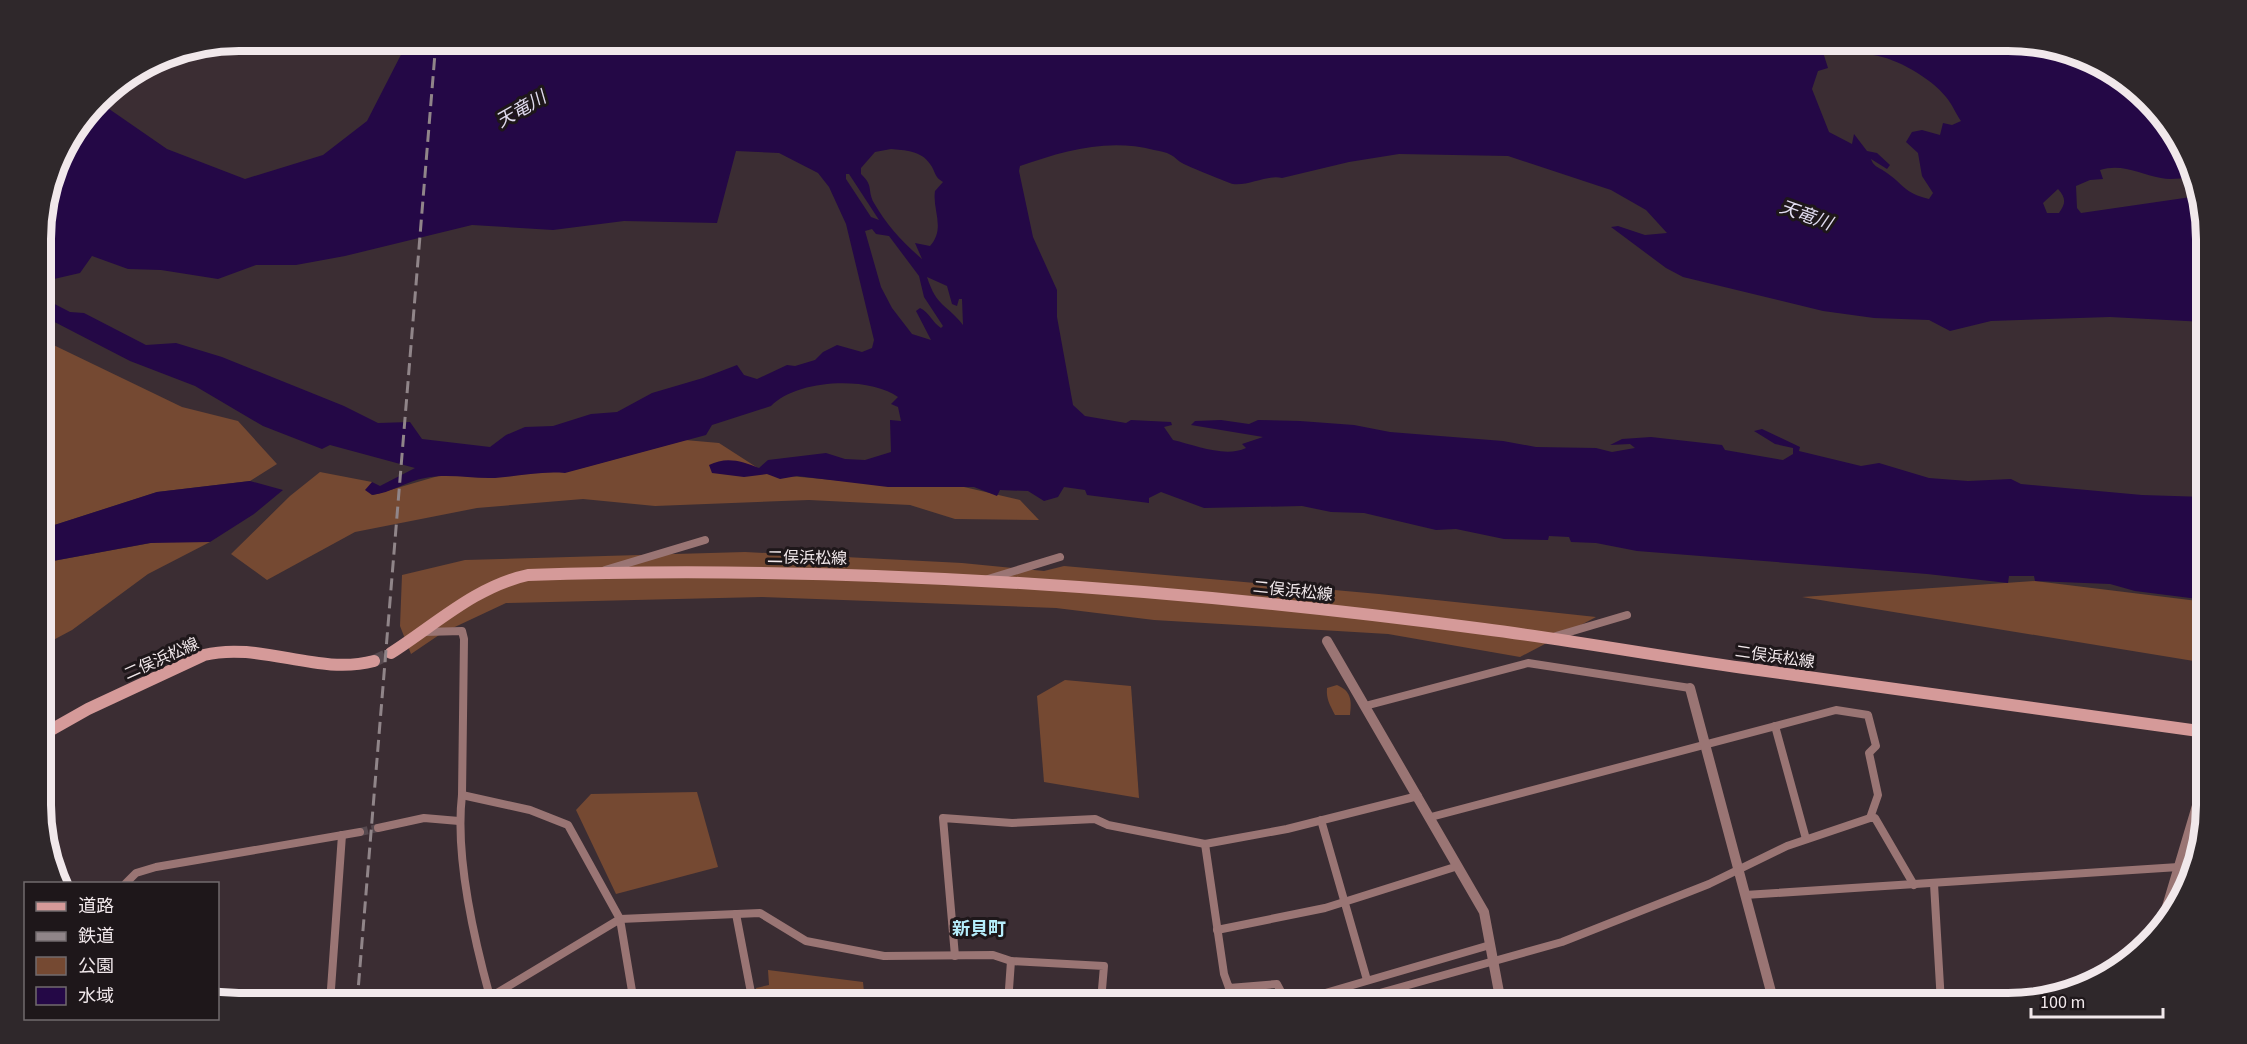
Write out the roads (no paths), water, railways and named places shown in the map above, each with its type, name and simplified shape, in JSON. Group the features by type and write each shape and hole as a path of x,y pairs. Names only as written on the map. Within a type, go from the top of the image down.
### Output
{"main road":[{"name":"二俣浜松線","path":"391,653 485,590 508,579 528,575 832,574 979,582 1260,603 1488,629 1544,639 2196,731"},
{"name":"二俣浜松線","path":"51,730 204,655 219,651 241,651 328,665 359,665 375,661"}],"street":[{"path":"595,573 705,540"},
{"path":"979,582 1060,557"},
{"path":"1544,639 1588,629 1627,615"},
{"path":"424,632 454,629 462,631 464,639 462,795 459,821 475,944 486,993"},
{"path":"1327,641 1419,796 1484,912 1499,993"},
{"path":"1365,706 1528,663 1690,688 1771,993"},
{"path":"1431,817 1836,710 1868,715 1876,746 1869,753 1878,795 1870,818"},
{"path":"1775,726 1806,839"},
{"path":"462,795 530,810 568,825 620,919 632,993"},
{"path":"955,956 943,818 1012,823 1095,819 1108,825 1205,844 1321,820 1419,796"},
{"path":"2166,906 2196,806"},
{"path":"378,828 424,818 459,821"},
{"path":"1379,993 1562,942 1708,884 1737,868 1806,839 1870,818 1875,818 1914,885"},
{"path":"1321,820 1367,980"},
{"path":"127,882 136,873 156,867 360,832"},
{"path":"331,993 342,836"},
{"path":"1205,844 1217,930 1229,988 1277,984 1283,993"},
{"path":"1217,930 1346,902 1458,866"},
{"path":"1745,895 2185,867"},
{"path":"1934,884 1940,993"},
{"path":"499,993 620,919 760,913 806,941 884,956 993,955 1011,961 1104,966 1103,993"},
{"path":"736,914 751,993"},
{"path":"1323,993 1419,968 1490,945"},
{"path":"1009,993 1011,961"}],"water":[{"name":"天竜川","path":"403,51 1823,51 1828,68 1818,71 1812,89 1829,132 1852,144 1854,134 1867,151 1877,153 1890,165 1887,169 1871,159 1874,165 1908,191 1929,199 1933,193 1922,176 1918,153 1906,142 1912,132 1922,130 1940,135 1943,123 1952,125 1961,121 1940,90 1922,76 1892,60 1873,55 1849,54 1844,51 2008,51 2056,57 2102,76 2122,90 2141,106 2171,145 2186,178 2164,179 2123,168 2100,170 2103,179 2090,180 2076,186 2077,208 2081,213 2191,197 2196,239 2196,322 2110,317 1991,321 1950,331 1929,320 1874,318 1823,311 1683,277 1666,268 1611,227 1618,226 1645,235 1667,233 1646,210 1611,190 1508,156 1399,154 1349,162 1282,178 1233,184 1185,165 1165,152 1119,145 1086,148 1053,155 1020,166 1019,171 1033,237 1057,290 1057,317 1073,405 1085,416 1126,423 1131,420 1171,422 1172,425 1164,427 1173,440 1229,452 1246,448 1242,444 1263,437 1191,425 1195,421 1221,420 1249,424 1258,420 1300,421 1354,425 1390,432 1503,441 1536,447 1596,448 1612,452 1635,448 1630,444 1610,445 1622,439 1651,437 1722,445 1725,450 1783,460 1793,454 1793,448 1775,444 1754,431 1762,429 1800,447 1799,451 1861,466 1879,463 1929,478 1968,481 2011,479 2021,484 2142,495 2196,497 2196,599 2135,591 2110,584 2035,581 2034,576 2009,576 2008,583 1927,574 1637,551 1596,543 1571,542 1569,537 1549,536 1548,540 1504,539 1456,529 1436,530 1364,513 1331,512 1302,506 1204,508 1161,492 1149,498 1149,503 1087,495 1085,490 1064,487 1058,497 1044,501 1028,491 1000,490 997,496 974,487 888,487 797,476 780,479 767,474 744,477 712,473 709,465 728,460 759,468 768,460 826,453 845,459 865,460 891,452 890,420 901,421 898,407 891,404 898,397 885,390 852,384 815,386 798,390 771,406 712,425 706,435 565,473 539,473 495,478 434,477 372,495 365,490 372,482 380,486 415,468 330,445 322,449 263,426 195,386 130,361 51,320 51,302 70,312 84,313 146,345 176,343 222,357 344,406 378,423 410,422 422,439 490,447 506,435 525,427 553,426 591,414 617,412 652,393 737,365 744,375 757,379 787,365 795,366 815,360 823,352 837,345 862,352 872,348 874,340 846,224 829,187 818,173 779,153 736,151 717,223 624,221 553,230 472,225 345,256 296,265 256,265 218,279 161,270 128,269 92,256 80,273 51,280 51,227 57,191 76,145 106,107 167,149 245,179 323,155 367,121","holes":["891,149 922,156 943,182 935,191 938,226 935,239 930,246 915,243 922,259 884,218 872,199 868,182 861,174 861,168 875,152","846,174 849,174 879,220 871,217 846,179","2058,189 2064,198 2059,213 2047,213 2043,203","872,229 876,234 889,236 919,276 924,297 943,326 941,328 938,326 920,308 916,311 931,340 912,334 892,308 881,287 865,231","927,277 947,286 952,304 957,306 959,299 962,299 963,325 943,305"]},
{"path":"250,481 283,490 254,514 210,542 150,543 51,561 51,526 157,492"}],"tunnel":[{"path":"374,661 391,653"},
{"path":"360,832 378,828"}],"railway":[{"path":"358,993 435,51"}],"district":[{"name":"新貝町","path":"979,929"}]}
